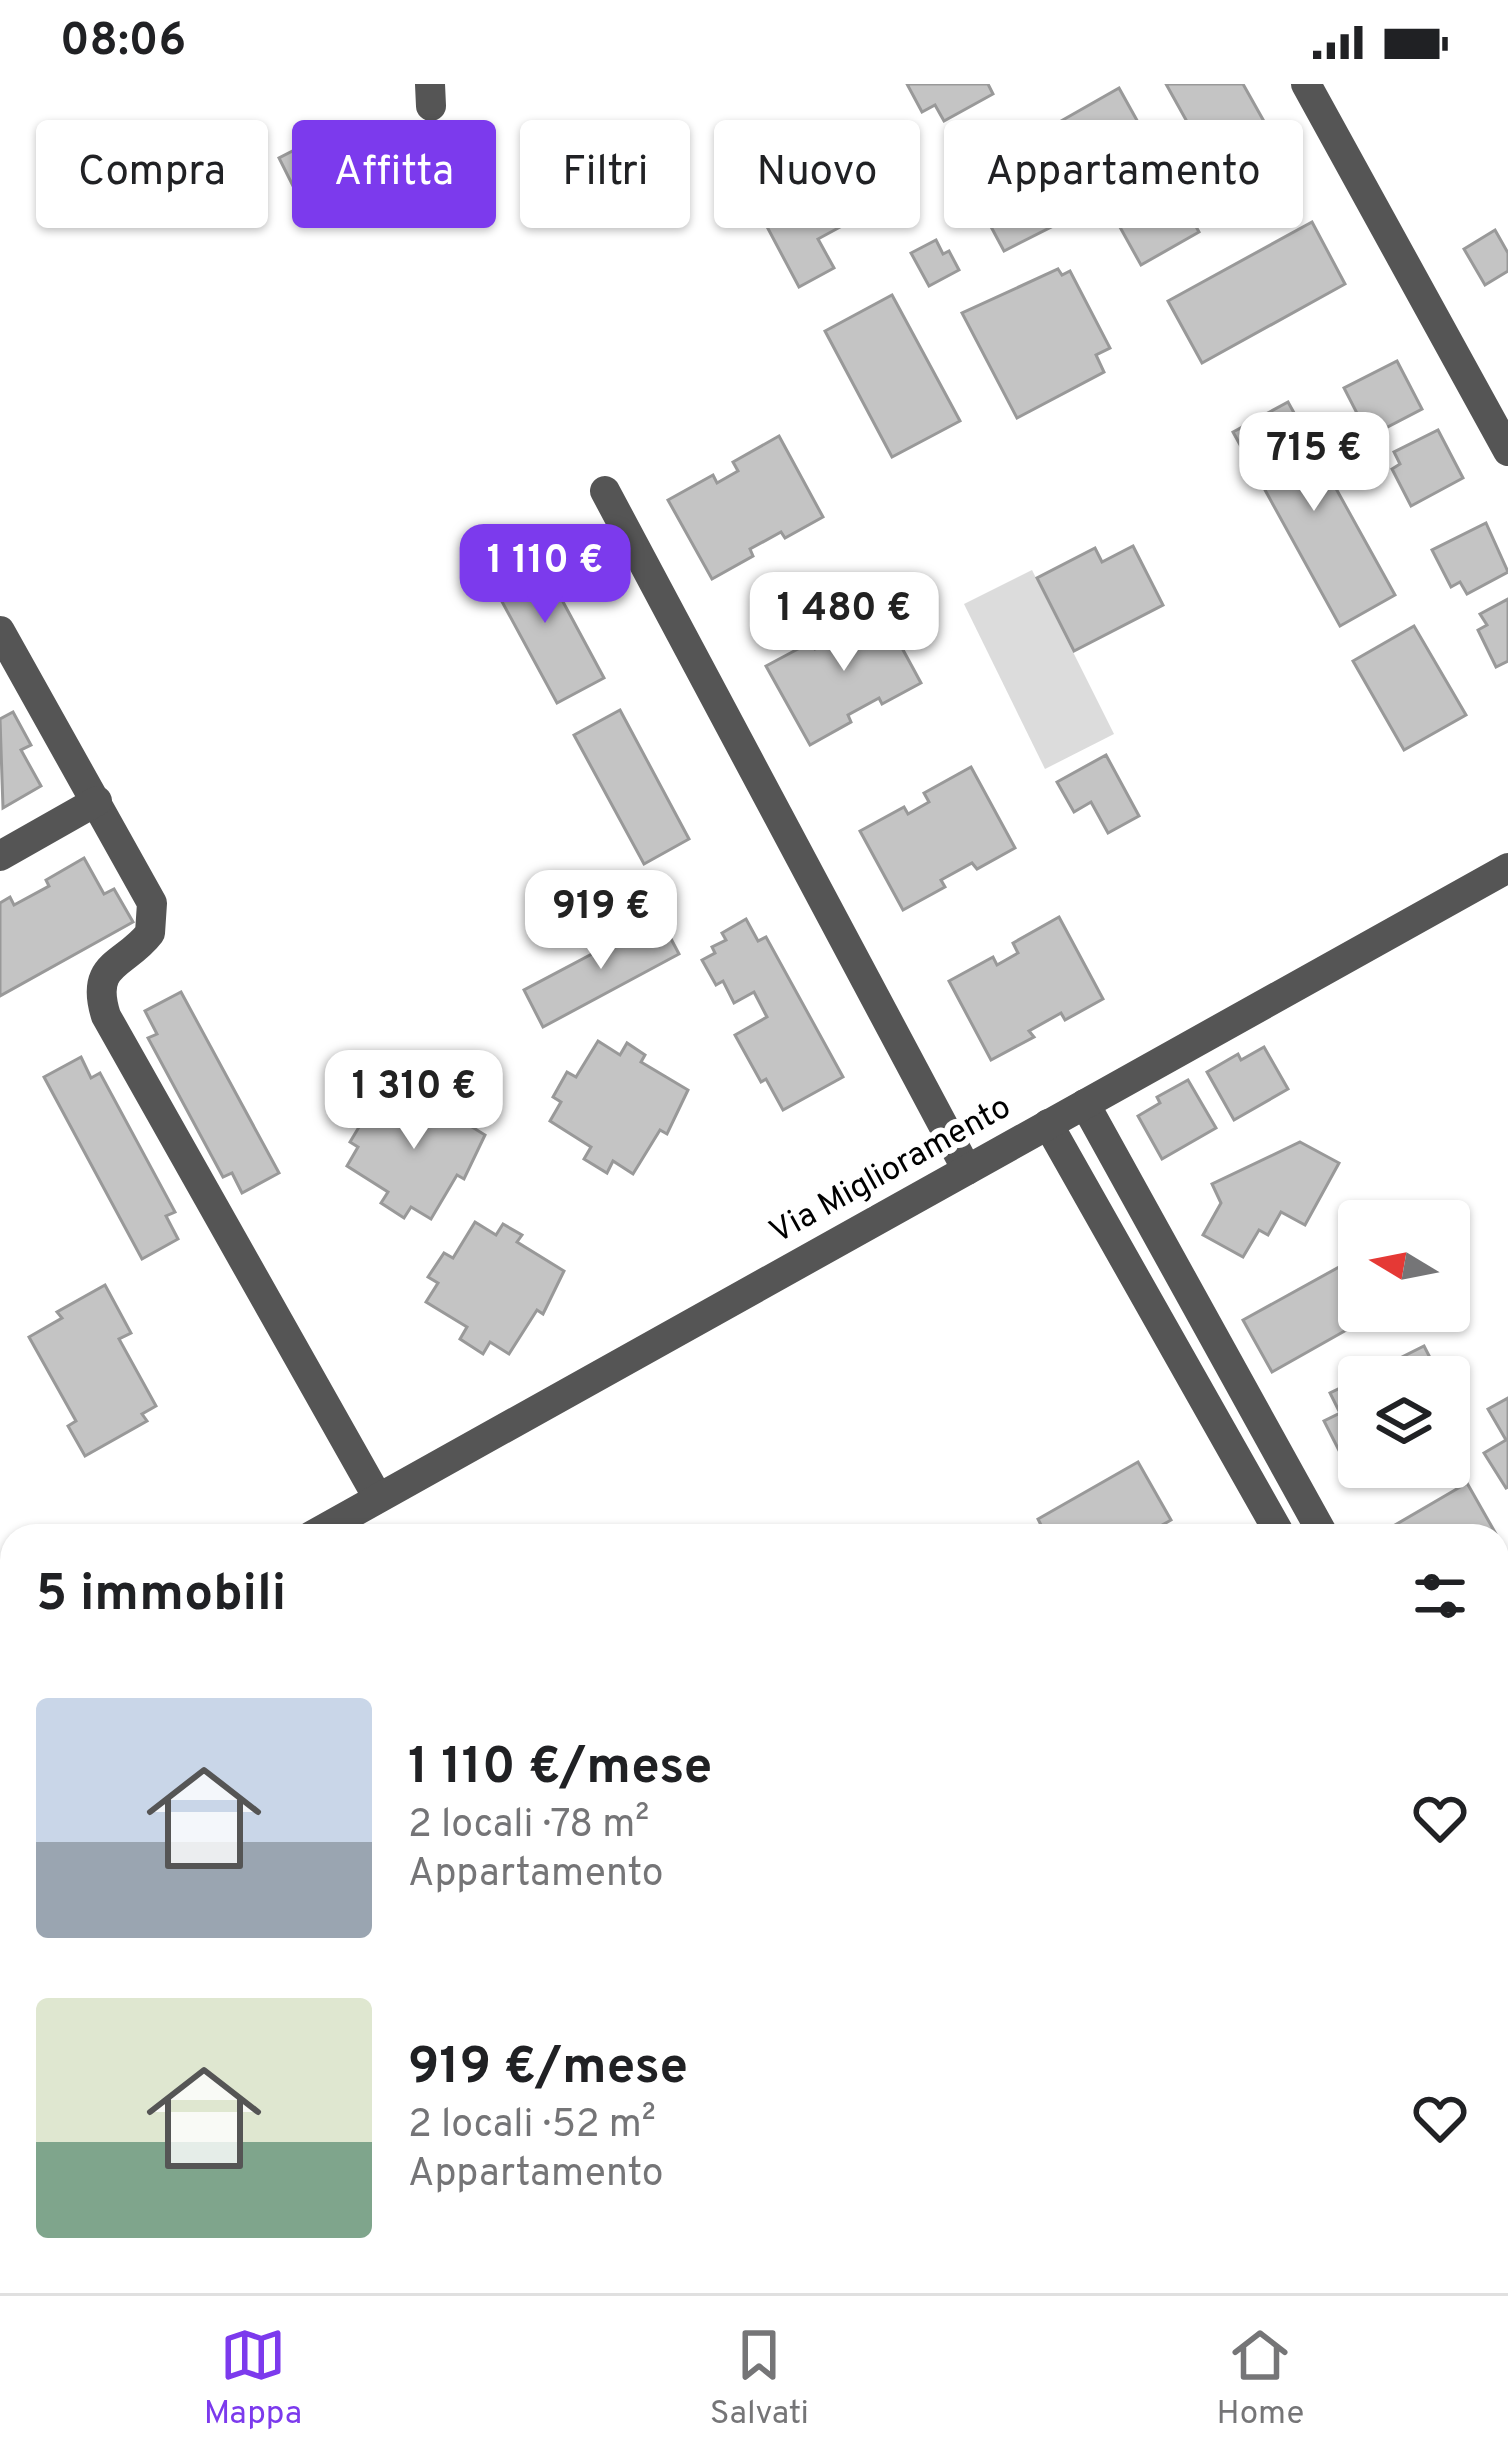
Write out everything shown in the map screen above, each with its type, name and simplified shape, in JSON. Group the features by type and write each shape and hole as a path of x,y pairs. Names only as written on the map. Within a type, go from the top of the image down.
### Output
{"street":[{"path":"1306,84 1508,451"},
{"path":"605,491 967,1170"},
{"path":"0,631 148,893 154,914 143,942 107,969 101,990 106,1016 378,1498"},
{"path":"0,856 97,801"},
{"name":"Via Miglioramento","path":"331,1524 1508,868"},
{"path":"1085,1104 1317,1524"},
{"path":"1048,1124 1266,1524"}],"shaded area":[{"path":"1032,570 1114,734 1045,769 964,604"}],"building":[{"path":"907,84 988,84 993,94 944,121 935,105 922,112"},
{"path":"1166,84 1243,84 1263,120 1186,120"},
{"path":"1119,88 1137,120 1063,120"},
{"path":"292,151 292,184 279,158"},
{"path":"1312,222 1345,284 1202,363 1168,301"},
{"path":"768,228 838,228 818,239 834,268 799,287"},
{"path":"992,228 1049,228 1004,251"},
{"path":"1120,228 1197,228 1199,232 1141,265"},
{"path":"1495,230 1508,253 1508,271 1485,285 1464,249"},
{"path":"936,240 943,254 949,251 959,270 929,286 911,253"},
{"path":"1058,269 1062,275 1070,271 1110,348 1096,355 1104,372 1017,418 962,313"},
{"path":"892,295 960,421 892,457 825,331"},
{"path":"1397,361 1422,409 1378,432 1372,420 1363,425 1344,388"},
{"path":"1288,402 1395,595 1340,626 1233,432"},
{"path":"1438,430 1463,478 1411,506 1392,469 1400,464 1394,452"},
{"path":"779,436 823,517 785,538 781,532 750,549 753,556 712,579 668,500 713,475 717,483 738,471 733,462"},
{"path":"1486,523 1508,572 1467,594 1460,582 1451,587 1432,550"},
{"path":"1133,546 1163,605 1074,651 1037,578 1095,548 1102,562"},
{"path":"534,548 604,678 557,703 487,574"},
{"path":"1508,599 1508,661 1496,667 1478,630 1487,625 1480,614"},
{"path":"877,602 921,683 848,715 851,722 810,745 766,666 811,642 815,649 836,637 830,628"},
{"path":"1414,626 1466,715 1404,750 1353,661"},
{"path":"620,710 689,839 644,864 574,735"},
{"path":"13,712 31,745 21,750 41,786 3,808 0,719"},
{"path":"1106,755 1139,816 1108,833 1091,802 1074,812 1057,782"},
{"path":"971,767 1015,848 977,869 972,863 941,880 945,887 903,910 860,831 904,807 908,814 929,802 924,793"},
{"path":"84,858 104,894 114,889 133,922 0,996 0,903 10,897 14,905 49,886 46,880"},
{"path":"1059,917 1103,999 1065,1020 1061,1013 1029,1031 1034,1037 991,1060 949,981 993,957 997,965 1018,953 1013,943"},
{"path":"660,918 679,954 543,1027 524,990"},
{"path":"746,919 758,941 766,937 843,1077 783,1110 735,1035 767,1017 754,992 734,1003 723,981 716,985 702,960 726,940 722,933"},
{"path":"181,992 279,1173 242,1193 232,1173 223,1177 148,1038 157,1034 145,1011"},
{"path":"598,1041 620,1055 627,1043 645,1055 641,1062 688,1090 667,1134 660,1130 633,1174 613,1161 607,1173 584,1159 591,1147 550,1121 561,1102 553,1097 567,1072 576,1077"},
{"path":"1264,1047 1288,1089 1234,1120 1207,1072 1238,1054 1241,1060"},
{"path":"81,1057 91,1078 100,1073 175,1212 166,1216 178,1239 142,1259 44,1077"},
{"path":"1188,1080 1216,1128 1162,1159 1138,1116 1160,1103 1157,1097"},
{"path":"396,1087 417,1100 424,1088 443,1100 438,1106 485,1135 464,1179 457,1175 431,1219 411,1207 404,1218 381,1203 388,1192 347,1166 358,1147 350,1142 365,1117 373,1122"},
{"path":"1300,1142 1339,1163 1305,1225 1281,1212 1268,1235 1259,1230 1243,1257 1203,1235 1221,1203 1212,1184"},
{"path":"475,1222 496,1235 503,1224 522,1235 517,1242 564,1271 543,1314 537,1310 509,1354 490,1342 483,1354 460,1339 467,1327 426,1302 438,1283 428,1277 444,1253 453,1258"},
{"path":"1338,1268 1338,1332 1343,1332 1272,1372 1243,1320"},
{"path":"105,1285 131,1333 119,1339 156,1406 142,1414 147,1421 85,1456 68,1426 76,1421 29,1337 62,1318 57,1312"},
{"path":"1424,1346 1429,1356 1404,1356"},
{"path":"1508,1398 1506,1488 1484,1453 1506,1440 1488,1409"},
{"path":"1338,1414 1338,1449 1324,1421"},
{"path":"1138,1462 1171,1520 1164,1524 1040,1524 1038,1519"},
{"path":"1458,1488 1470,1488 1490,1524 1397,1524"}]}
